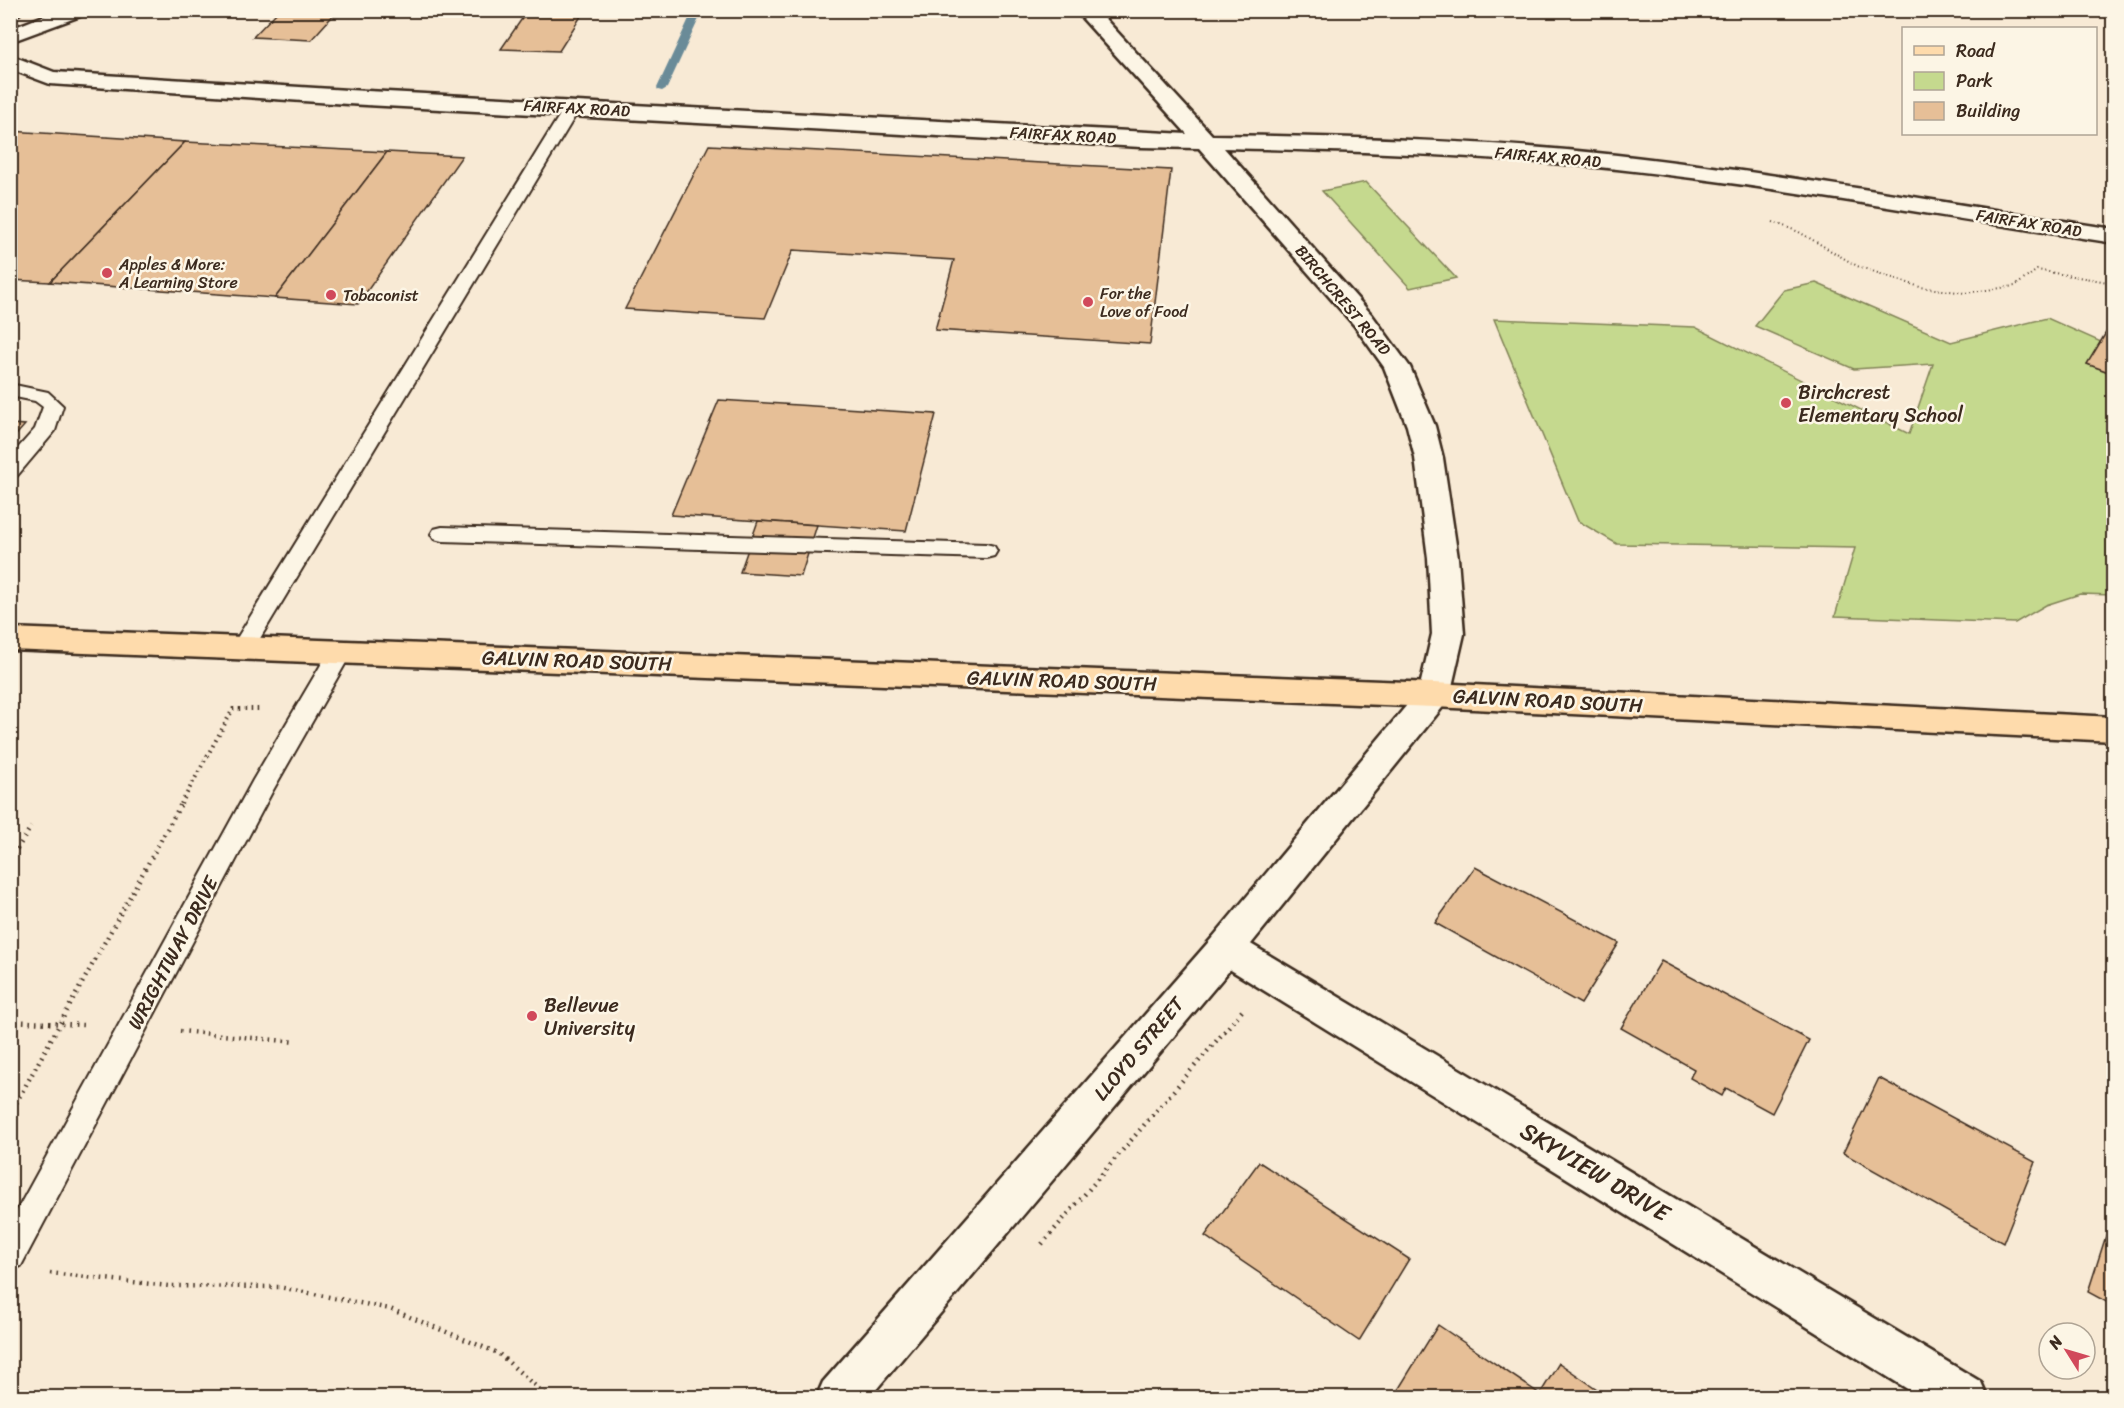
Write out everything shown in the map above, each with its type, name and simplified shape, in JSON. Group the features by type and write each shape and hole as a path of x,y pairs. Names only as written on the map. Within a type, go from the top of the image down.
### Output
{"main road":[{"name":"GALVIN ROAD SOUTH","path":"10,639 1434,695 2114,729"}],"street":[{"path":"10,36 79,10"},
{"name":"BIRCHCREST ROAD","path":"1085,10 1206,142 1363,320 1397,367 1422,426 1429,458 1443,558 1448,634 1434,695"},
{"name":"FAIRFAX ROAD","path":"10,62 50,78 348,97 1206,142 1404,145 1616,162 1723,176 2114,236"},
{"name":"LLOYD STREET","path":"839,1398 1226,948 1434,695"},
{"name":"SKYVIEW DRIVE","path":"1226,948 1965,1398"}],"lane":[{"path":"242,649 572,108"},
{"path":"10,390 41,396 53,406 45,430 10,471"},
{"path":"442,534 986,551"},
{"name":"WRIGHTWAY DRIVE","path":"10,1255 262,787 340,652"}],"path":[{"path":"1772,222 1799,232 1857,266 1920,287 1965,293 2015,286 2037,270 2114,283"},
{"path":"10,1114 233,709 307,709"},
{"path":"10,860 31,827"},
{"path":"1034,1254 1273,976"},
{"path":"44,1273 169,1286 279,1287 390,1309 498,1353 549,1398"}],"green space":[{"path":"1366,182 1456,278 1410,288 1322,191"},
{"path":"1816,283 1951,342 2047,318 2101,342 2087,364 2113,374 2111,399 2114,401 2113,595 2080,594 2046,605 2015,623 1835,616 1855,548 1617,544 1578,521 1494,319 1695,327 1909,434 1933,364 1854,369 1755,326 1784,290"}],"building":[{"path":"279,10 338,10 311,40 253,37"},
{"path":"528,10 585,10 559,51 501,49"},
{"path":"10,131 185,142 50,282 10,280"},
{"path":"185,142 387,152 275,298 50,282"},
{"path":"709,145 1171,170 1150,344 935,330 954,260 793,250 765,318 625,309"},
{"path":"387,152 462,156 358,304 275,298"},
{"path":"2107,331 2114,333 2114,374 2087,364"},
{"path":"719,400 936,414 906,531 671,515"},
{"path":"10,424 25,425 10,442"},
{"path":"758,521 817,525 801,576 740,572"},
{"path":"1475,867 1619,943 1581,1004 1435,923"},
{"path":"1661,961 1809,1040 1772,1113 1726,1088 1722,1096 1690,1078 1694,1069 1621,1028"},
{"path":"1879,1078 2035,1162 2003,1243 1843,1153"},
{"path":"1259,1162 1409,1259 1359,1341 1205,1236"},
{"path":"2112,1217 2114,1218 2114,1306 2088,1292"},
{"path":"1438,1325 1540,1394 1559,1363 1610,1398 1393,1398"}],"waterway":[{"path":"662,88 698,10"}],"place":[{"name":"Apples & More: A Learning Store","path":"107,273"},
{"name":"Tobaconist","path":"331,295"},
{"name":"For the Love of Food","path":"1088,302"},
{"name":"Birchcrest Elementary School","path":"1786,403"},
{"name":"Bellevue University","path":"532,1016"}]}
